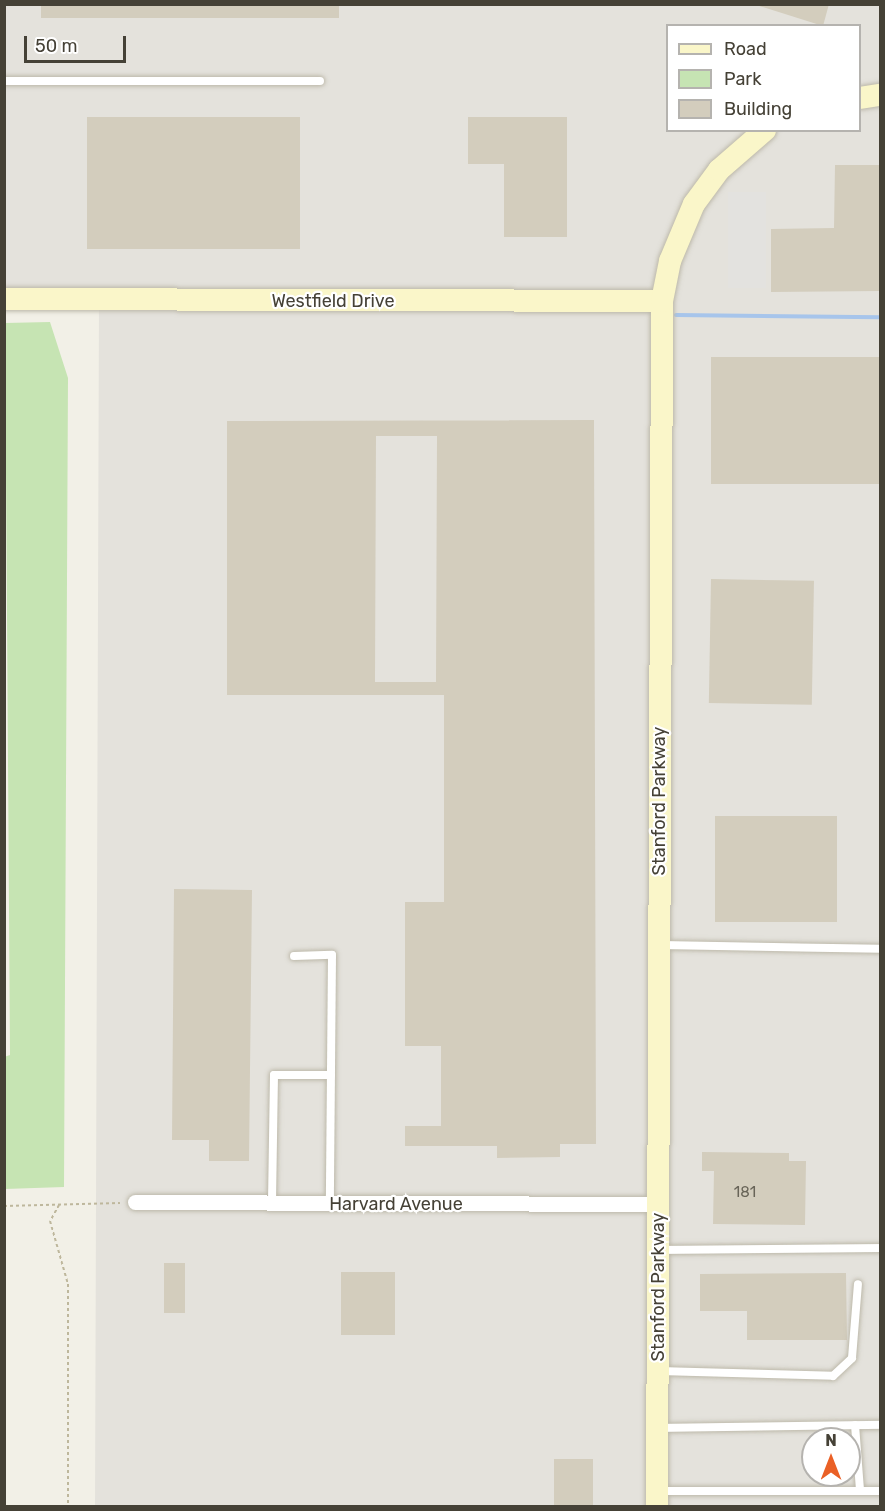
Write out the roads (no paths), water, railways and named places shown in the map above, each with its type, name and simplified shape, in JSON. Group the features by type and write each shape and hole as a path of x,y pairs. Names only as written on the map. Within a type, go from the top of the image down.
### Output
{"street":[{"path":"861,98 880,95"},
{"name":"Stanford Parkway","path":"657,1499 662,301 669,261 694,204 719,170 763,132"},
{"name":"Westfield Drive","path":"4,298 662,301"},
{"name":"Harvard Avenue","path":"135,1202 658,1204"}],"lane":[{"path":"4,81 320,81"},
{"path":"659,945 880,949"},
{"path":"294,956 332,955 330,1204"},
{"path":"272,1202 273,1075 331,1075"},
{"path":"657,1250 880,1248"},
{"path":"657,1371 833,1376 852,1358 858,1284"},
{"path":"855,1425 860,1490"},
{"path":"657,1428 880,1425"},
{"path":"657,1499 880,1491"}],"waterway":[{"path":"676,315 880,317"}]}
